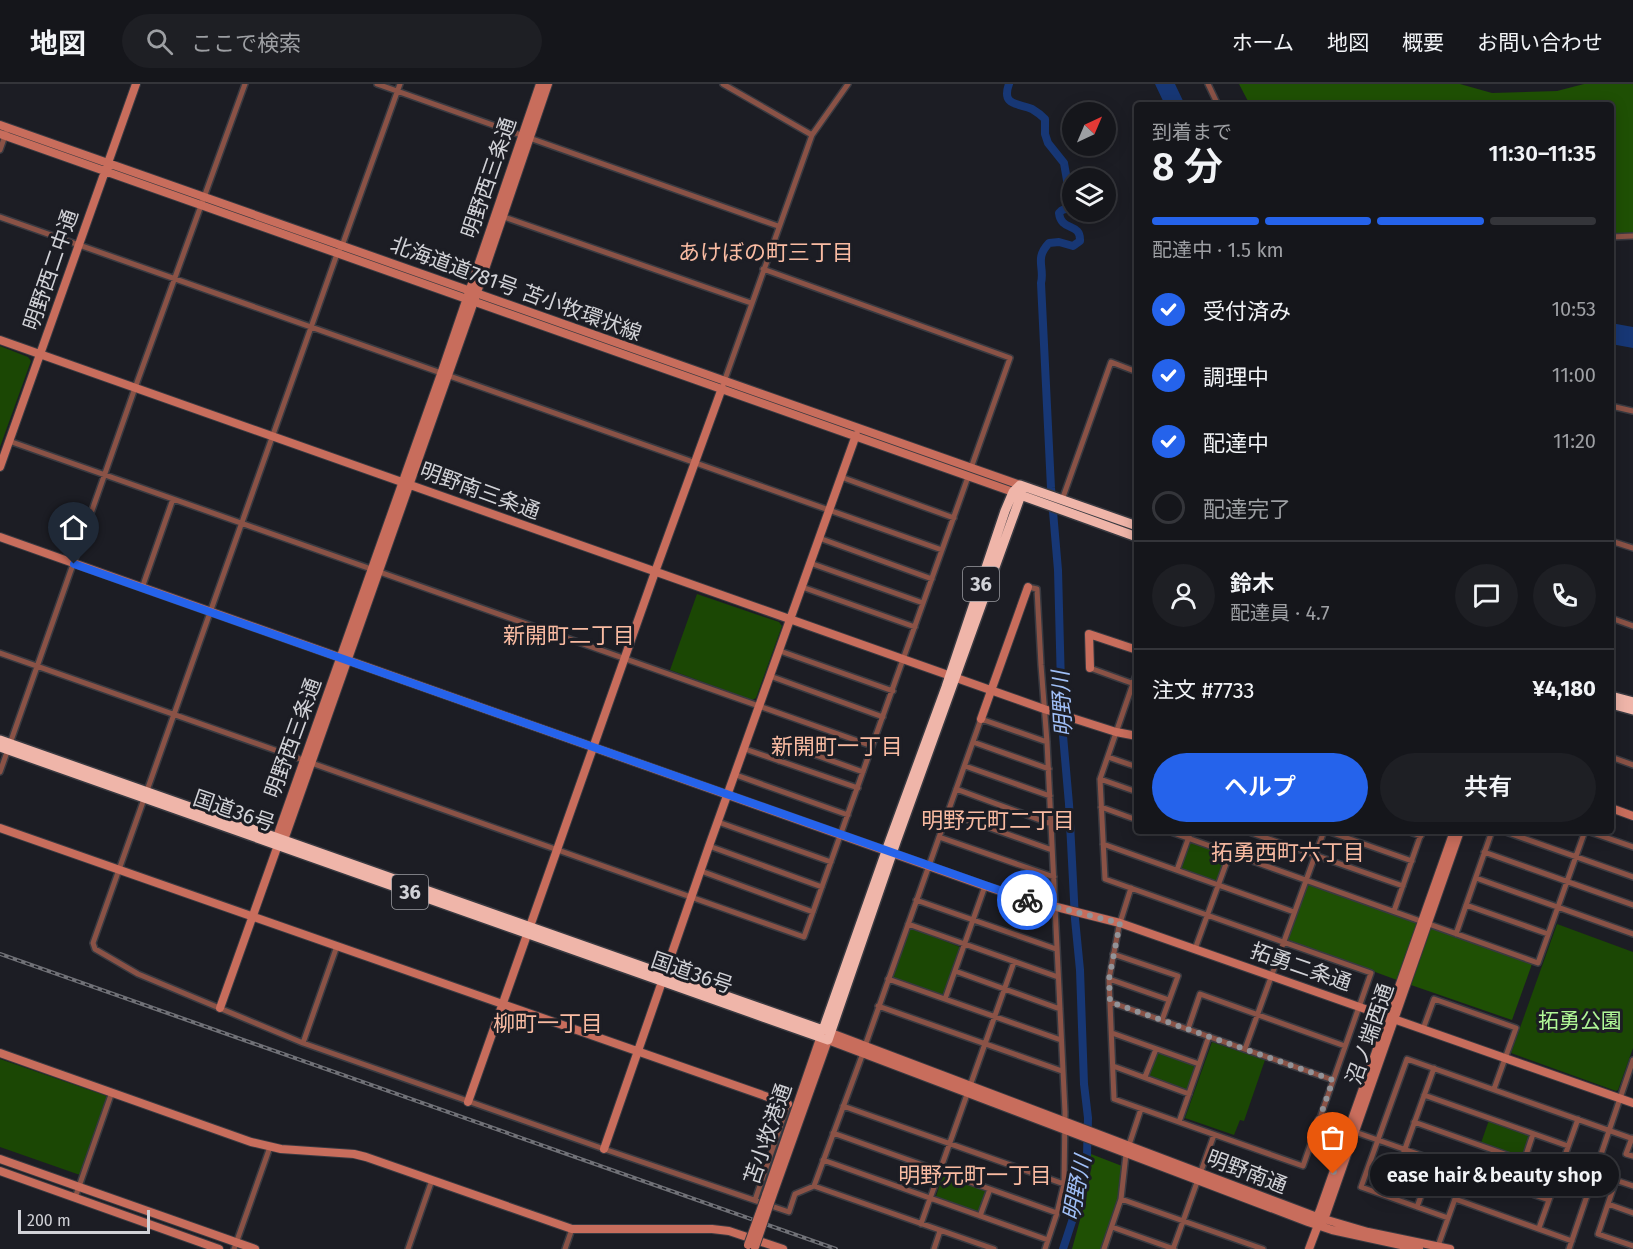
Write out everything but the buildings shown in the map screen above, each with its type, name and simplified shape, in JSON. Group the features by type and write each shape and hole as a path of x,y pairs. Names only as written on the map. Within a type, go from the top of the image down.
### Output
{"highway":[{"path":"1018,491 1134,525"},
{"name":"36","path":"826,1035 1018,491"},
{"path":"1054,501 1134,536"},
{"path":"1614,697 1633,702"},
{"path":"1614,705 1633,710"},
{"name":"国道36号","path":"0,740 6,747 280,841 826,1035"}],"street":[{"name":"明野西二中通","path":"0,467 136,84"},
{"path":"0,772 6,747 74,564 245,84"},
{"path":"377,84 778,226"},
{"path":"400,84 342,246 337,254 93,943 95,949 138,974 303,1043 789,1212 795,1194 814,1186 994,1249"},
{"name":"明野西三条通","path":"220,1008 470,301 526,136 540,84"},
{"name":"明野西三条通","path":"526,136 548,84"},
{"path":"723,84 812,135"},
{"path":"468,1102 778,226 812,135 848,84"},
{"path":"1209,84 1217,102"},
{"name":"北海道道781号 苫小牧環状線","path":"3,131 108,163 337,254 470,301 971,468 1018,491"},
{"name":"北海道道781号 苫小牧環状線","path":"3,131 105,171 342,246 473,292 855,437 968,477 1018,491"},
{"path":"0,150 3,131"},
{"path":"499,215 751,303"},
{"path":"0,217 942,550"},
{"path":"1614,237 1633,236"},
{"path":"763,269 1010,358 971,468"},
{"name":"明野南三条通","path":"0,340 1048,711 1083,723 1134,735"},
{"path":"1054,501 1111,362 1134,371"},
{"path":"1614,407 1633,411"},
{"path":"603,1149 858,429"},
{"path":"9,441 872,746"},
{"path":"841,477 954,518"},
{"path":"0,653 804,937 968,477"},
{"path":"142,588 173,499"},
{"path":"0,537 985,886 1058,907"},
{"path":"819,538 932,579"},
{"path":"1614,542 1633,548"},
{"path":"810,563 923,603"},
{"path":"802,587 915,627"},
{"path":"814,1186 1028,587 1037,589 1048,711 1047,742 1052,850 1058,907 1056,949 1062,1071 1068,1127 1064,1184 1045,1249"},
{"path":"1614,619 1633,626"},
{"path":"1134,649 1089,634 1090,668 1134,684"},
{"path":"780,651 893,691"},
{"path":"770,676 883,717"},
{"path":"1131,888 1120,923 1109,979 1114,1099 1303,1166 1371,973 1282,943 1207,915 1131,888 1105,879 1100,779 1134,687"},
{"path":"981,718 1047,742"},
{"path":"973,742 1049,769"},
{"path":"779,761 785,744 863,772"},
{"path":"745,749 858,788"},
{"path":"1108,757 1134,765"},
{"path":"1614,758 1633,765"},
{"path":"965,766 1050,796"},
{"path":"736,775 848,815"},
{"path":"1100,779 1134,791"},
{"path":"956,789 1051,824"},
{"path":"1101,807 1134,819"},
{"path":"1614,809 1633,816"},
{"path":"948,813 1052,850"},
{"path":"718,822 831,862"},
{"path":"0,828 788,1104 755,1200"},
{"path":"1177,834 1538,963 1585,834"},
{"path":"1177,870 1190,834"},
{"path":"1255,834 1402,886"},
{"path":"1245,1049 1324,834"},
{"path":"1334,834 1412,861"},
{"path":"1394,911 1421,834"},
{"name":"沼ノ端西通","path":"1425,923 1453,834"},
{"name":"沼ノ端西通","path":"1310,1249 1425,923 1460,834"},
{"path":"1456,934 1491,834"},
{"path":"1512,834 1633,877"},
{"path":"1595,834 1633,847"},
{"path":"939,837 1054,877"},
{"path":"1103,844 1294,912"},
{"path":"709,846 822,887"},
{"path":"1484,852 1633,905"},
{"path":"1195,949 1230,853"},
{"path":"701,871 813,912"},
{"path":"1476,878 1633,934"},
{"path":"945,999 985,886"},
{"path":"916,900 1056,949"},
{"path":"1466,904 1548,934"},
{"name":"拓勇二条通","path":"1058,907 1120,923 1633,1103"},
{"path":"908,924 1058,978"},
{"path":"303,1043 337,946"},
{"path":"1113,954 1178,976 1162,1020"},
{"path":"921,1224 1014,962"},
{"path":"955,972 1059,1009"},
{"path":"888,979 1061,1040"},
{"path":"1109,979 1169,1000"},
{"path":"1188,1029 1200,994 1346,1046"},
{"path":"1423,1029 1434,999 1516,1028 1494,1089"},
{"path":"1110,1002 1333,1080"},
{"path":"878,1006 1062,1071"},
{"path":"1112,1033 1199,1064"},
{"path":"826,1035 1068,1127"},
{"name":"苫小牧港通","path":"751,1247 826,1035"},
{"path":"1179,1122 1209,1036"},
{"path":"1145,1077 1156,1049"},
{"path":"0,1053 270,1147 354,1154 572,1229 712,1229 729,1231 783,1249"},
{"path":"1448,1218 1361,1187 1407,1059 1632,1138 1626,1154 1633,1156"},
{"path":"1569,1249 1633,1061"},
{"path":"1113,1066 1189,1094"},
{"path":"1388,1196 1434,1068"},
{"path":"75,1198 112,1092"},
{"path":"1424,1095 1568,1146"},
{"path":"843,1106 1064,1184"},
{"path":"1104,1249 1121,1199 1127,1150 1141,1109"},
{"path":"1539,1228 1578,1119"},
{"path":"1319,1120 1549,1200"},
{"path":"1414,1122 1558,1173"},
{"name":"明野南通","path":"1068,1127 1367,1238 1419,1249"},
{"path":"832,1134 1057,1213"},
{"path":"1524,1161 1533,1134"},
{"path":"1112,1227 1173,1249 1214,1135"},
{"path":"235,1246 270,1147"},
{"path":"0,1159 235,1246 255,1249"},
{"path":"823,1160 1048,1240"},
{"path":"1418,1207 1434,1160"},
{"path":"0,1171 219,1249"},
{"path":"1437,1248 1465,1171"},
{"path":"1594,1173 1633,1186"},
{"path":"408,1249 432,1180"},
{"path":"1616,1180 1598,1234 1633,1246"},
{"path":"980,1216 990,1189"},
{"path":"1455,1198 1572,1240"},
{"path":"1121,1199 1263,1249"},
{"path":"1608,1204 1633,1213"},
{"name":"明野南通","path":"1319,1221 1450,1249"},
{"path":"565,1249 572,1229"},
{"path":"934,1249 940,1231"}],"green space":[{"path":"1239,84 1460,84 1492,93 1557,91 1584,84 1633,84 1633,238 1614,238 1614,102 1248,102"},
{"path":"0,346 28,357 31,361 0,447"},
{"path":"697,594 779,622 782,626 756,698 752,700 670,670"},
{"path":"1190,841 1227,854 1217,882 1180,868"},
{"path":"1308,884 1417,923 1397,980 1288,940"},
{"name":"拓勇公園","path":"1557,924 1633,952 1633,1048 1616,1091 1511,1053"},
{"path":"910,927 960,947 943,996 892,977"},
{"path":"1431,928 1532,964 1512,1020 1411,985"},
{"path":"1212,1042 1265,1060 1244,1121 1240,1120 1234,1135 1185,1118"},
{"path":"1156,1052 1196,1067 1189,1089 1186,1091 1148,1077"},
{"path":"0,1059 107,1096 80,1175 0,1147"},
{"path":"1489,1120 1530,1134 1523,1158 1481,1143"},
{"path":"1091,1154 1122,1166 1118,1200 1101,1249 1072,1249 1086,1198"},
{"path":"945,1176 984,1190 986,1193 980,1212 977,1213 938,1199 936,1196 942,1178"}],"water":[{"path":"1155,84 1175,84 1184,102 1164,102"},
{"path":"1614,324 1633,327 1633,348 1614,345"}],"waterway":[{"name":"明野川","path":"1009,84 1007,91 1009,100 1032,109 1045,119 1045,134 1048,143 1064,163 1065,168"},
{"name":"明野川","path":"1062,211 1059,213 1062,221"},
{"name":"明野川","path":"1062,222 1077,231 1080,241 1073,246 1059,242 1049,243 1041,258 1041,283 1051,488 1058,570 1062,724 1088,1118 1087,1155 1079,1200 1063,1249"}],"railway":[{"path":"0,954 836,1249"}],"way so far":[{"path":"1027,900 1120,923 1109,979 1110,1002 1333,1080 1319,1120 1348,1130 1333,1174"}],"place":[{"name":"ease hair＆beauty shop","path":"1333,1174"}],"district":[{"name":"あけぼの町三丁目","path":"766,252"},
{"name":"新開町二丁目","path":"569,635"},
{"name":"新開町一丁目","path":"837,746"},
{"name":"明野元町二丁目","path":"998,820"},
{"name":"拓勇西町六丁目","path":"1288,852"},
{"name":"柳町一丁目","path":"548,1023"},
{"name":"明野元町一丁目","path":"975,1175"}],"route":[{"path":"74,564 1027,900"}]}
